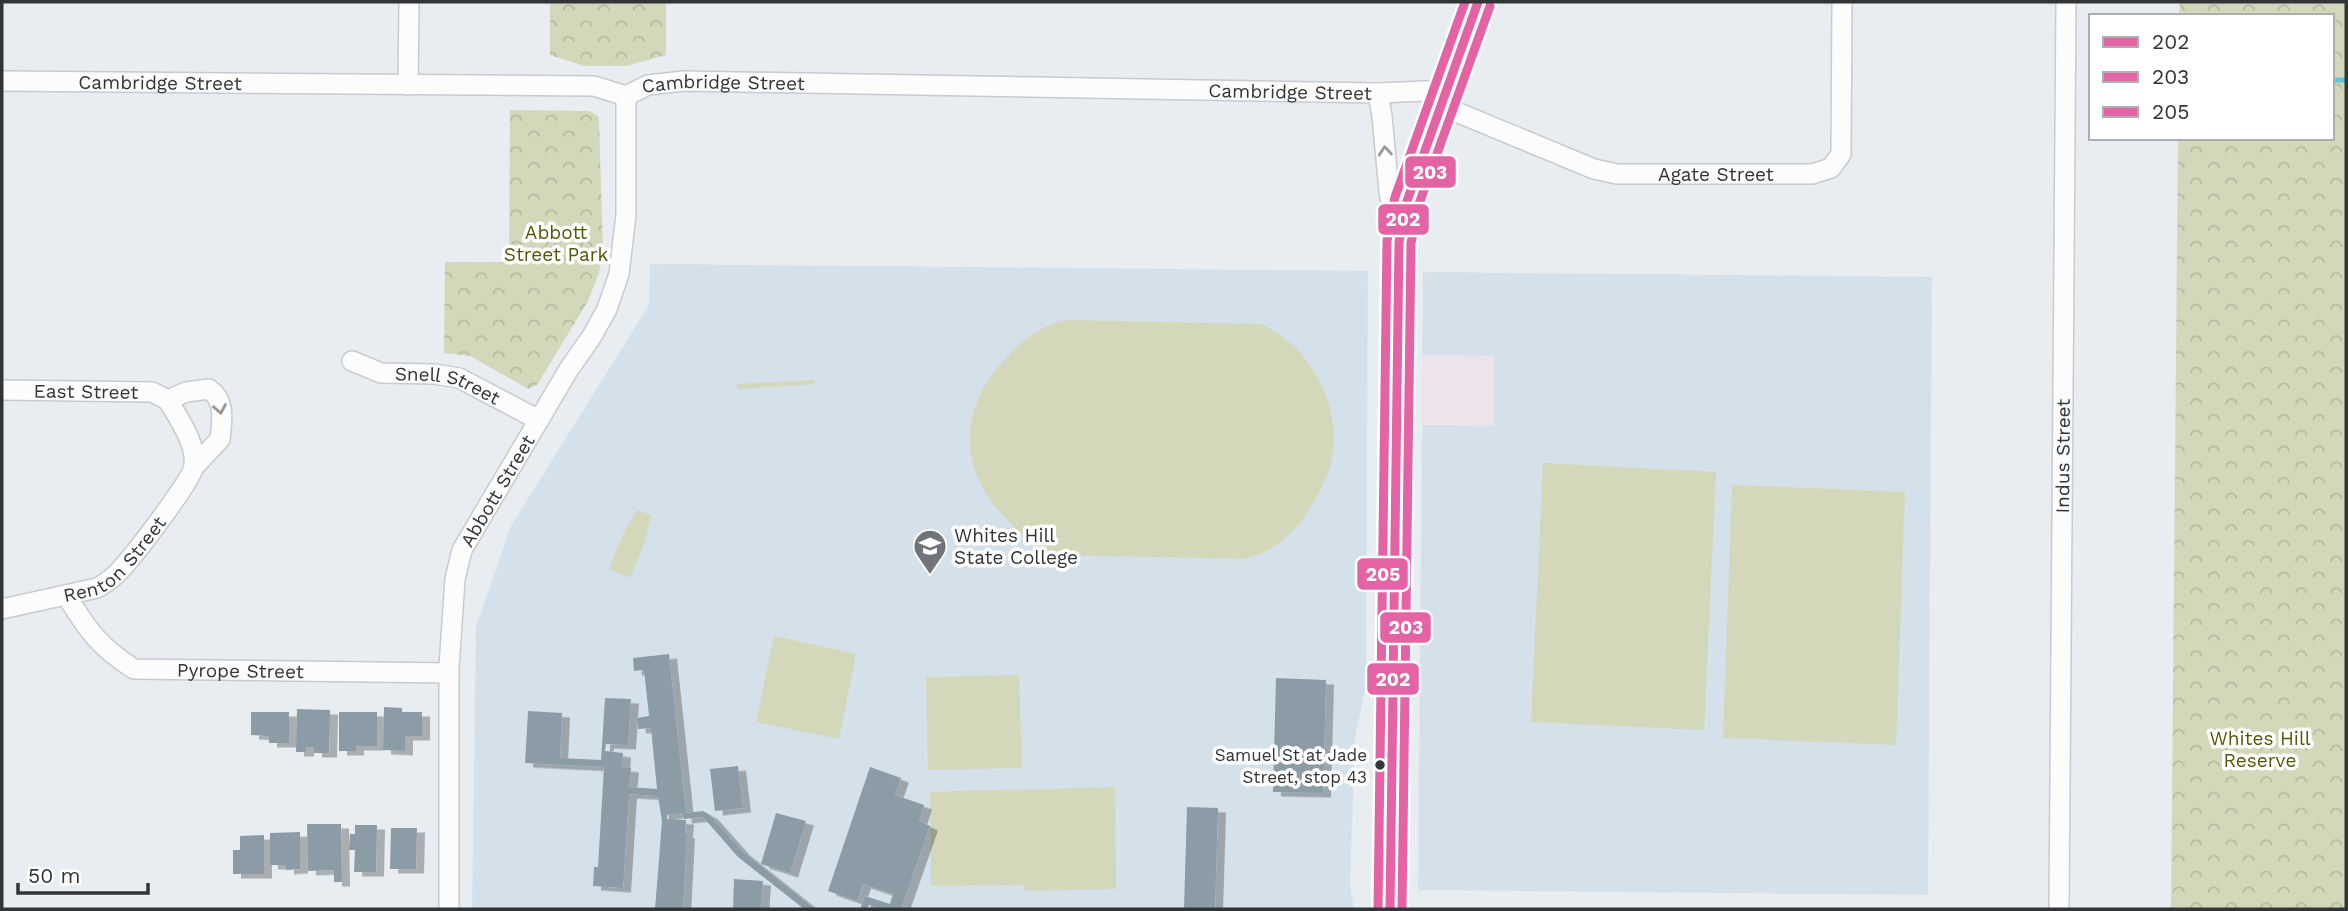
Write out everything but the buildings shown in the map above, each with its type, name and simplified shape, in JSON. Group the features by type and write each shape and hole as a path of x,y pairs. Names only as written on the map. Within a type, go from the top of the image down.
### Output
{"street":[{"path":"408,85 409,2"},
{"path":"1390,909 1399,242 1407,201 1478,2"},
{"name":"Agate Street","path":"1445,98 1594,169 1617,173 1812,174 1831,168 1841,154 1842,2"},
{"name":"Indus Street","path":"2059,909 2066,2"},
{"name":"Cambridge Street","path":"2,81 594,86 626,96 648,85 684,81 1378,93 1445,98"},
{"path":"1378,93 1389,192 1399,242"},
{"name":"Abbott Street","path":"449,909 449,673 455,579 463,550 569,369 592,336 607,309 620,274 626,215 626,96"},
{"name":"Snell Street","path":"352,361 381,373 434,374 459,378 539,420"},
{"name":"Renton Street","path":"2,609 97,588 121,569 186,484 194,467 220,439 221,405 217,394 209,389 186,392 168,400"},
{"name":"East Street","path":"2,390 152,392 168,400"},
{"path":"168,400 192,449 194,467"},
{"name":"Pyrope Street","path":"66,595 92,636 115,657 134,669 449,673"}],"shaded area":[{"name":"Whites Hill State College","path":"650,264 1368,271 1366,685 1355,738 1350,885 1354,909 472,909 476,627 511,526 649,305"},
{"path":"1423,272 1932,277 1928,895 1418,890 1422,425 1494,425 1494,356 1422,355"},
{"path":"1422,355 1494,356 1494,426 1422,425"}],"green space":[{"path":"550,2 666,2 666,55 626,66 584,66 550,55"},
{"name":"Whites Hill Reserve","path":"2180,2 2346,2 2346,909 2171,909 2178,140 2334,140 2334,14 2179,14"},
{"name":"Abbott Street Park","path":"510,110 589,111 598,116 599,122 603,250 599,273 588,301 537,385 528,389 470,356 444,353 445,262 509,262"},
{"path":"1067,320 1260,324 1292,345 1306,359 1317,376 1331,413 1334,433 1332,459 1325,480 1305,516 1290,534 1272,548 1241,559 1058,555 1038,545 1015,527 992,502 980,482 972,461 972,418 979,397 991,376 1008,356 1034,333"},
{"path":"814,380 815,384 737,389 737,384"},
{"path":"1543,463 1716,472 1704,730 1531,722"},
{"path":"1732,485 1905,492 1896,745 1723,738"},
{"path":"637,510 651,515 645,541 630,578 609,569 624,532"},
{"path":"774,636 856,654 839,739 756,722"},
{"path":"1019,675 1022,768 928,770 926,677"},
{"path":"1115,787 1116,889 1025,891 1024,885 931,886 930,792"}],"waterway":[{"path":"2334,80 2346,80"}],"transit line":[{"name":"205","path":"1378,909 1387,241 1395,197 1465,2"},
{"name":"202","path":"1390,909 1399,242 1407,201 1478,2"},
{"name":"203","path":"1402,909 1411,243 1419,204 1490,6"}],"place":[{"name":"Whites Hill State College","path":"930,576"},
{"name":"Samuel St at Jade Street, stop 43","path":"1380,765"}]}
